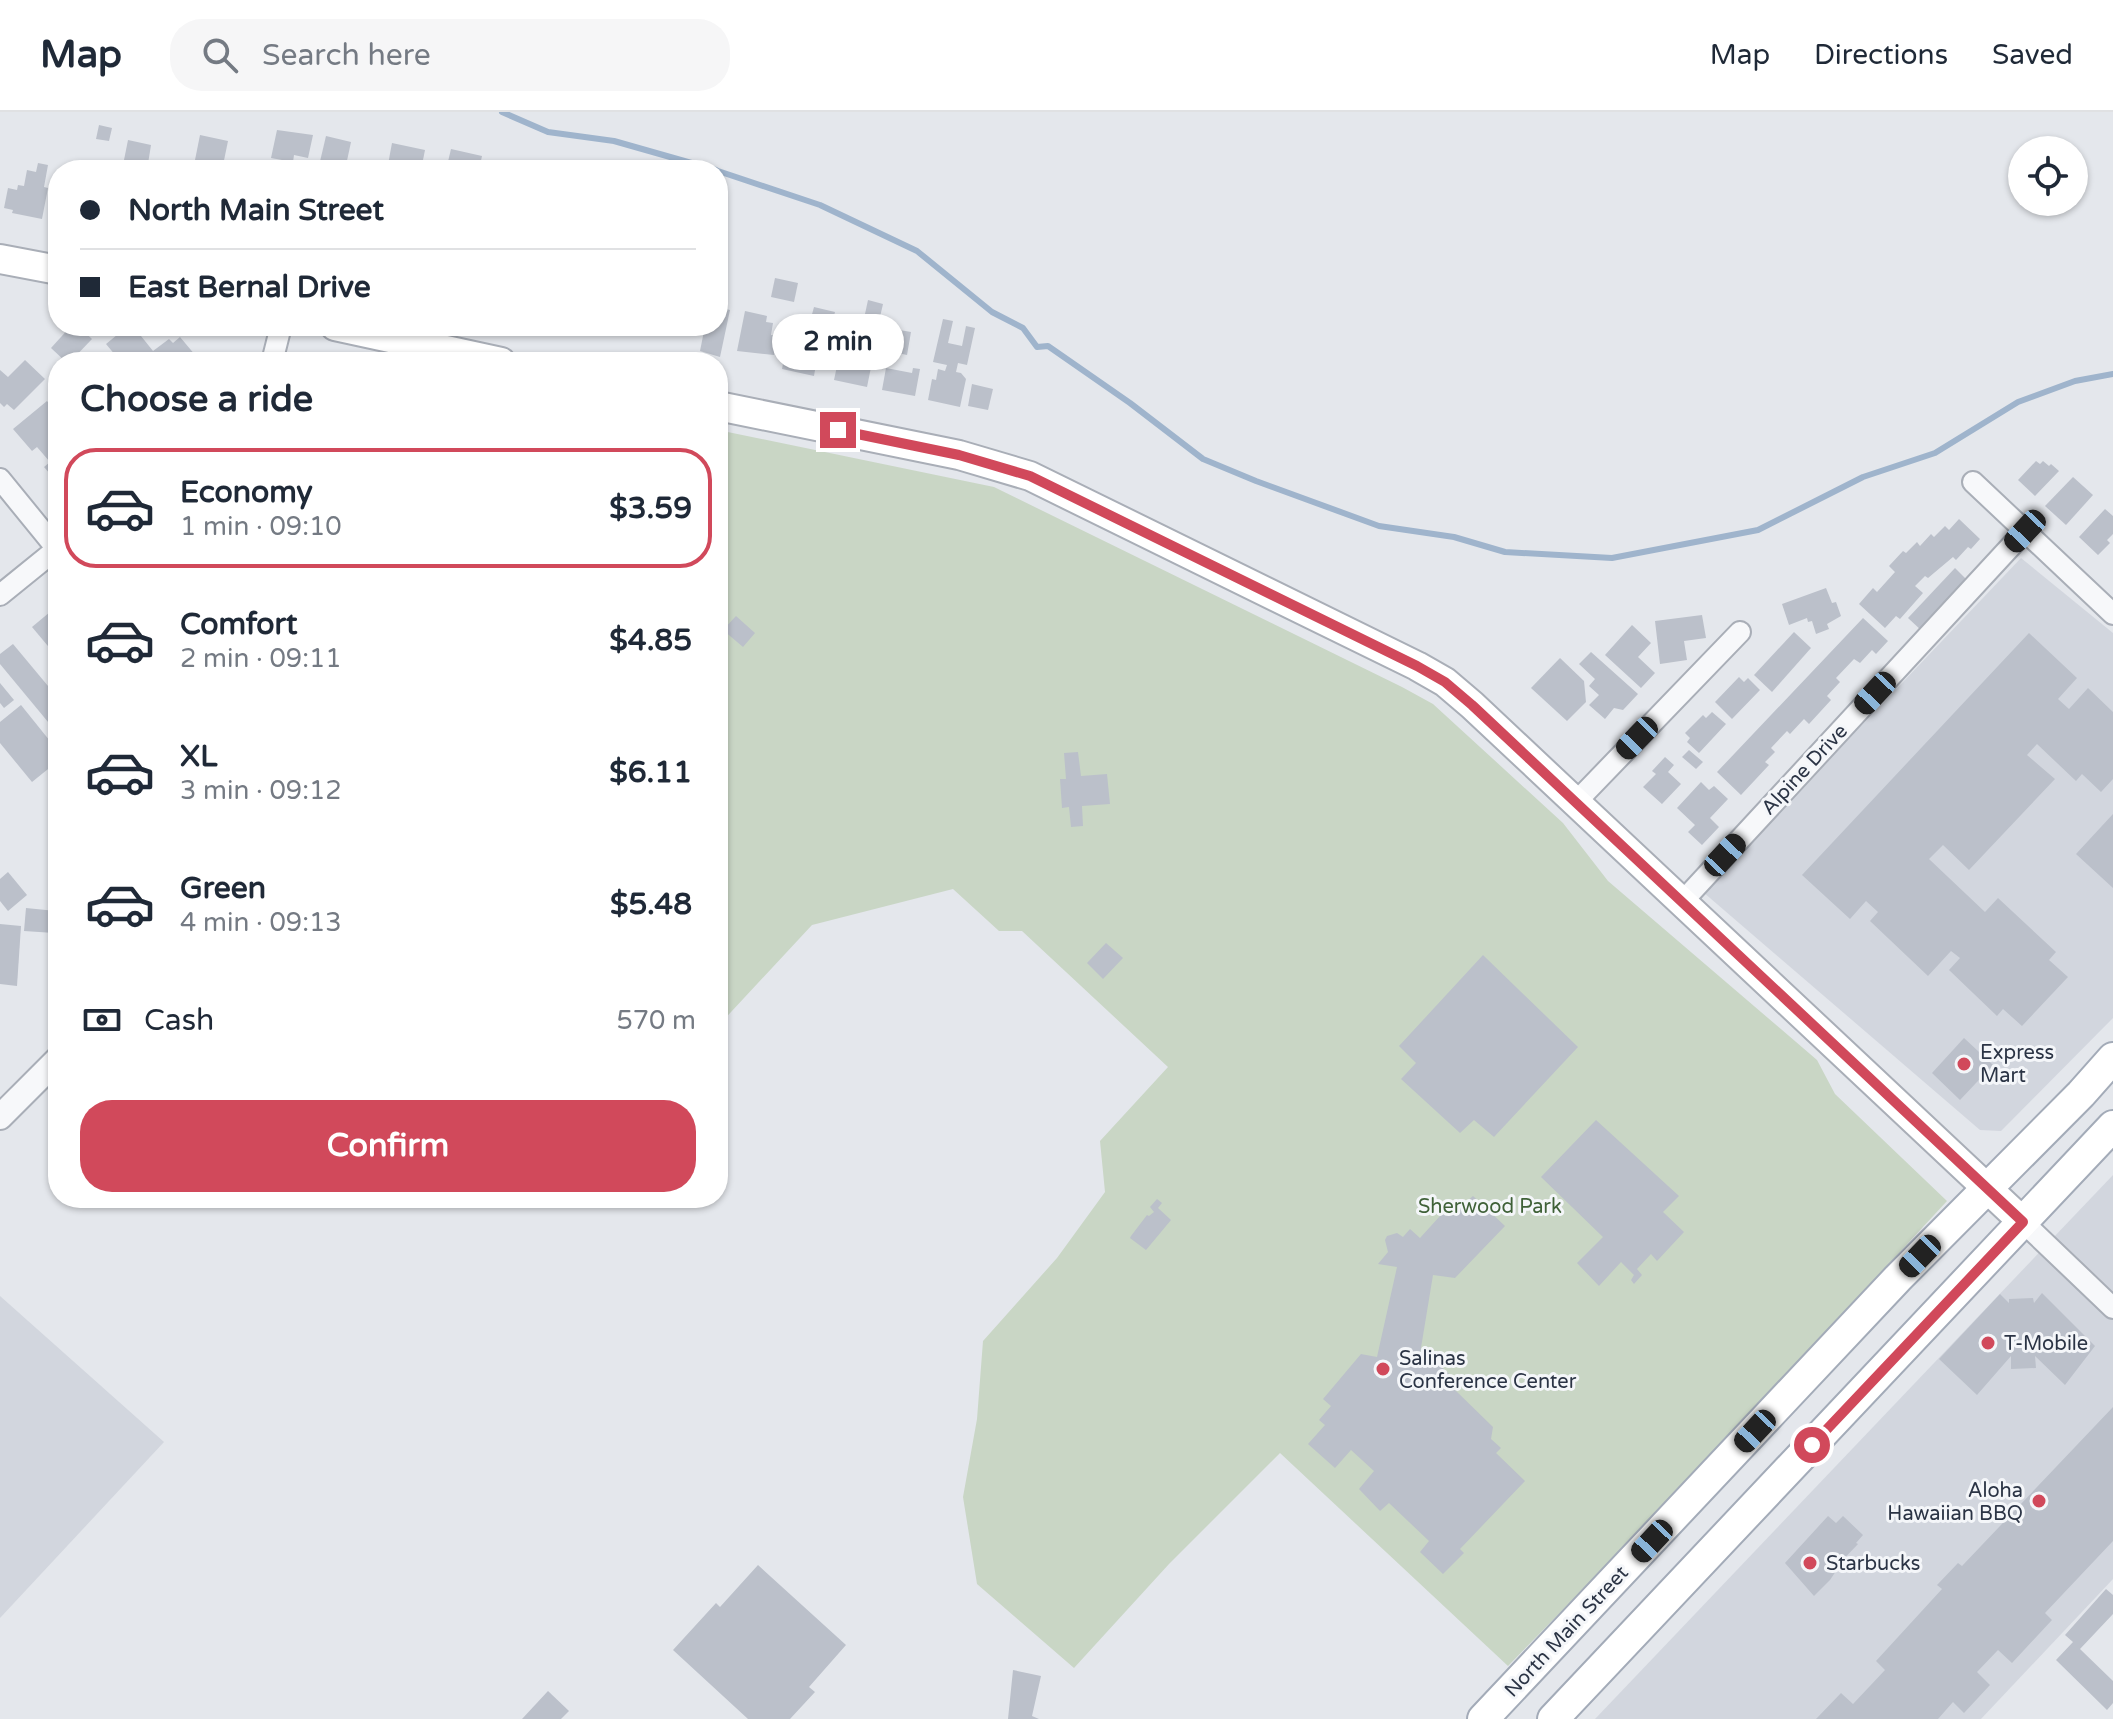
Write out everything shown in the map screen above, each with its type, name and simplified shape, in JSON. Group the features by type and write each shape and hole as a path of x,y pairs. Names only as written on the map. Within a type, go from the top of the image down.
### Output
{"main road":[{"path":"0,259 48,268"},
{"path":"374,336 437,352"},
{"path":"728,408 959,455 1030,476 1431,674 1472,705 2023,1222"},
{"name":"North Main Street","path":"1483,1719 1985,1187 2081,1094 2113,1058"},
{"path":"1553,1719 2113,1126"}],"street":[{"path":"0,479 48,537"},
{"path":"1973,482 2113,614"},
{"name":"Alpine Drive","path":"1682,902 2025,531"},
{"path":"0,595 48,555"},
{"path":"1576,802 1740,632"},
{"path":"0,1117 48,1069"},
{"path":"2023,1222 2113,1308"}],"shaded area":[{"path":"2021,558 2113,633 2113,1018 2001,1131 1980,1130 1703,892"},
{"path":"2113,1175 2113,1579 1981,1719 1595,1719"},
{"path":"0,1296 164,1442 0,1618"}],"green space":[{"name":"Sherwood Park","path":"728,432 994,487 1433,704 1563,823 1608,881 1817,1060 1835,1094 1947,1201 1675,1495 1508,1666 1280,1453 1169,1564 1074,1668 977,1584 963,1497 977,1419 983,1341 1057,1258 1105,1192 1100,1141 1168,1067 1022,931 999,931 953,889 812,925 728,1015"}],"building":[{"path":"99,125 112,128 109,141 96,139"},
{"path":"277,130 313,135 308,158 294,155 293,160 271,158"},
{"path":"200,135 228,141 224,160 195,160"},
{"path":"326,136 351,142 347,160 320,160"},
{"path":"128,140 151,145 149,160 124,160"},
{"path":"392,143 425,150 423,160 389,160"},
{"path":"451,149 482,156 481,160 448,160"},
{"path":"38,163 48,165 44,187 48,188 42,219 12,213 13,210 4,208 8,188 17,190 18,185 24,186 27,170 36,172"},
{"path":"775,278 798,283 794,302 771,297"},
{"path":"868,300 883,304 880,317 865,314"},
{"path":"814,307 835,312 829,334 808,329"},
{"path":"745,311 767,316 766,322 773,323 771,335 778,336 774,355 737,351"},
{"path":"840,315 880,323 867,387 834,380 840,352 849,354 852,340 836,337"},
{"path":"943,319 953,321 948,343 962,346 966,326 975,328 967,365 958,363 956,372 966,379 960,407 928,400 932,379 936,380 938,369 945,371 947,365 933,362"},
{"path":"888,328 911,332 907,355 884,350"},
{"path":"62,336 89,336 92,339 80,352 55,352 51,348"},
{"path":"116,336 141,336 153,351 169,339 173,343 180,337 193,352 113,352 106,344"},
{"path":"703,336 724,336 721,352 700,351"},
{"path":"797,343 812,346 810,357 817,358 814,376 782,369 786,347 796,349"},
{"path":"25,360 45,379 14,410 7,404 4,407 0,403 0,370 8,377"},
{"path":"886,368 912,373 913,368 920,369 915,396 882,390"},
{"path":"972,384 993,389 988,410 968,406"},
{"path":"47,401 48,460 37,447 32,451 13,429"},
{"path":"2036,461 2051,464 2059,471 2035,496 2018,480"},
{"path":"2073,477 2093,495 2066,525 2045,506"},
{"path":"2105,509 2113,516 2113,534 2107,540 2110,543 2098,555 2079,537"},
{"path":"1959,519 1980,539 1956,560 1953,557 1928,578 1925,576 1915,586 1923,593 1900,619 1896,616 1885,628 1859,604 1873,588 1877,592 1895,572 1889,566 1903,551 1906,553 1917,542 1920,546 1931,534 1934,537 1945,526 1949,530"},
{"path":"1955,568 1969,582 1922,631 1908,618"},
{"path":"1826,588 1841,616 1827,624 1829,629 1816,634 1812,621 1808,622 1807,618 1789,625 1782,604"},
{"path":"48,614 48,646 32,627"},
{"path":"1702,615 1706,638 1684,641 1687,660 1660,664 1655,621"},
{"path":"736,616 755,633 743,647 728,634 728,625"},
{"path":"1863,618 1888,641 1876,654 1872,650 1860,663 1854,659 1836,678 1840,682 1827,696 1831,700 1809,724 1804,719 1790,734 1787,731 1771,748 1775,752 1765,762 1769,765 1741,795 1717,772"},
{"path":"1632,625 1651,643 1638,657 1655,673 1641,688 1605,655"},
{"path":"1794,632 1811,648 1772,692 1754,675"},
{"path":"2029,633 2077,678 2058,699 2069,709 2088,688 2113,712 2113,779 2101,792 2082,774 2076,781 2037,744 2027,755 2055,779 1969,870 1943,845 1929,859 1985,912 1998,898 2056,952 2049,960 2068,977 2022,1026 2003,1009 1997,1016 1949,970 1960,958 1951,951 1928,976 1870,921 1878,912 1866,901 1850,919 1802,875"},
{"path":"13,644 48,686 48,722 0,664 0,654"},
{"path":"1591,652 1638,694 1623,710 1614,708 1605,719 1589,705 1599,695 1589,686 1595,679 1579,664"},
{"path":"1560,658 1584,681 1586,702 1567,721 1531,688"},
{"path":"1739,677 1744,682 1748,678 1760,690 1732,719 1715,702"},
{"path":"0,683 14,700 4,708 0,703"},
{"path":"21,705 48,739 48,769 32,782 0,743 0,722"},
{"path":"1712,712 1726,724 1699,753 1687,742 1690,738 1685,733 1703,715 1706,718"},
{"path":"1689,750 1703,762 1696,769 1682,757"},
{"path":"1078,752 1081,776 1107,774 1110,804 1082,806 1083,826 1071,827 1069,807 1062,808 1060,779 1066,779 1064,753"},
{"path":"1665,757 1674,765 1668,772 1681,784 1662,804 1643,787 1656,774 1652,771"},
{"path":"1701,782 1709,790 1714,786 1728,799 1710,818 1719,827 1702,845 1688,832 1695,825 1677,808"},
{"path":"2113,814 2113,888 2076,854"},
{"path":"8,872 27,895 8,911 0,901 0,879"},
{"path":"26,908 48,910 48,933 24,931"},
{"path":"0,924 21,926 17,986 0,984"},
{"path":"1106,943 1123,958 1103,979 1087,963"},
{"path":"1483,955 1578,1047 1494,1137 1474,1120 1460,1133 1401,1079 1416,1063 1399,1046"},
{"path":"1964,1038 1993,1065 1960,1100 1932,1073"},
{"path":"1596,1120 1679,1196 1663,1212 1684,1232 1657,1261 1651,1254 1637,1269 1642,1275 1634,1284 1631,1280 1634,1275 1621,1262 1599,1286 1577,1263 1603,1237 1541,1177"},
{"name":"Salinas Conference Center","path":"1473,1196 1505,1226 1455,1278 1433,1275 1419,1360 1436,1362 1459,1383 1454,1389 1493,1427 1491,1439 1501,1448 1496,1453 1525,1481 1460,1549 1464,1553 1443,1574 1420,1552 1429,1541 1389,1503 1380,1511 1359,1489 1374,1471 1351,1450 1335,1468 1308,1444 1325,1425 1319,1420 1331,1406 1323,1399 1361,1354 1377,1357 1397,1267 1378,1264 1388,1252 1387,1236 1397,1233 1403,1237 1410,1229 1420,1238 1450,1205 1459,1208"},
{"path":"1157,1199 1162,1203 1158,1208 1171,1220 1146,1250 1130,1238 1147,1215 1154,1212 1150,1207"},
{"path":"2042,1293 2095,1346 2065,1385 2035,1356 2036,1368 2011,1369 2011,1356 1977,1395 1939,1359 2000,1294 2009,1303 2009,1299 2033,1298 2034,1303"},
{"path":"2113,1407 2113,1541 2045,1613 2052,1620 2012,1663 1998,1650 1977,1672 1990,1685 1964,1713 1953,1702 1938,1719 1816,1719 1841,1693 1853,1704 1885,1670 1876,1661 1942,1589 1937,1585 1958,1563 1962,1566"},
{"path":"1828,1516 1836,1523 1843,1516 1863,1535 1836,1567 1830,1580 1814,1596 1785,1563"},
{"path":"758,1565 846,1645 809,1687 815,1692 790,1719 748,1719 673,1650 716,1603 720,1607"},
{"path":"2106,1589 2113,1595 2113,1614 2080,1649 2113,1681 2113,1703 2107,1710 2056,1660 2073,1642 2065,1635"},
{"path":"1013,1670 1041,1676 1032,1716 1039,1719 1008,1719"},
{"path":"548,1691 569,1711 561,1719 522,1719"}],"waterway":[{"path":"502,112 548,132 614,141 681,160"},
{"path":"728,174 820,205 917,251 992,312 1023,328 1037,347 1048,346 1203,459 1379,526 1454,537 1505,552 1612,558 1758,530 1863,477 1935,453 2018,402 2075,381 2113,374"}],"place":[{"name":"Express Mart","path":"1964,1064"},
{"name":"T-Mobile","path":"1988,1343"},
{"name":"Salinas Conference Center","path":"1383,1369"},
{"name":"Aloha Hawaiian BBQ","path":"2039,1501"},
{"name":"Starbucks","path":"1810,1563"}],"route":[{"path":"838,430 959,455 1030,476 1445,682 2023,1222 1812,1445"}]}
